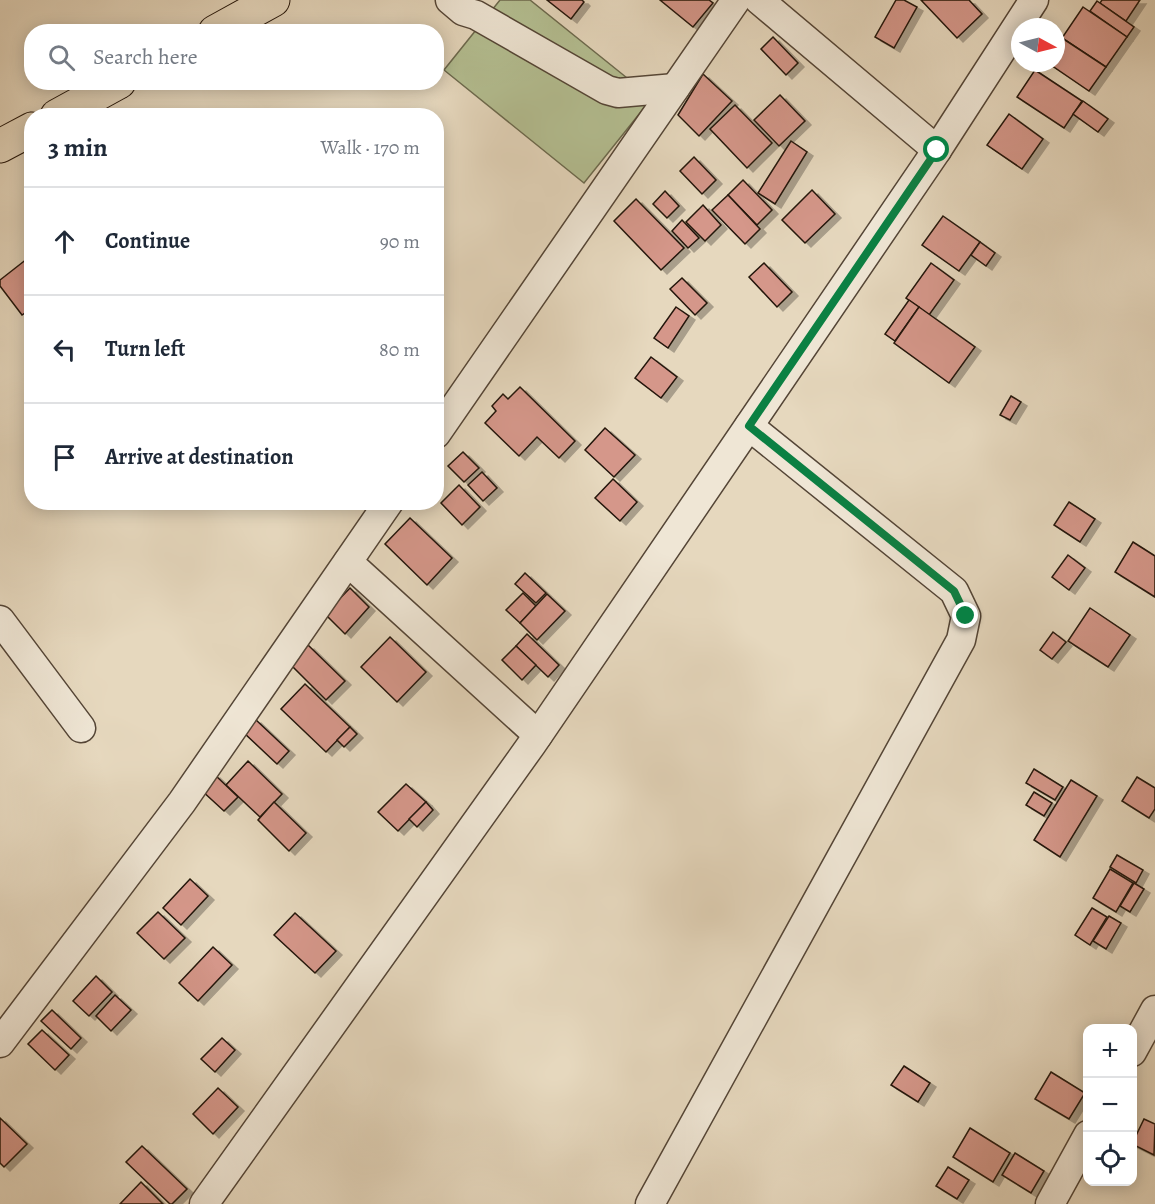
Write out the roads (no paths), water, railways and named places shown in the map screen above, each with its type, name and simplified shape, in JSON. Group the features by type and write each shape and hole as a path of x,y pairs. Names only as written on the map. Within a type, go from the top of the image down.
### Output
{"main road":[{"path":"229,24 273,0"},
{"path":"72,108 104,90"},
{"path":"0,146 24,133"}],"street":[{"path":"450,0 463,11 476,15 607,90 618,93 675,88"},
{"path":"444,422 736,0"},
{"path":"759,0 937,150"},
{"path":"204,1204 538,735 937,150 1034,0"},
{"path":"650,1204 961,640 966,616 954,591 749,426"},
{"path":"0,1043 182,802 384,510"},
{"path":"348,562 538,735"},
{"path":"0,620 81,728"},
{"path":"1137,1043 1155,1010"},
{"path":"1050,1204 1083,1144"}]}
